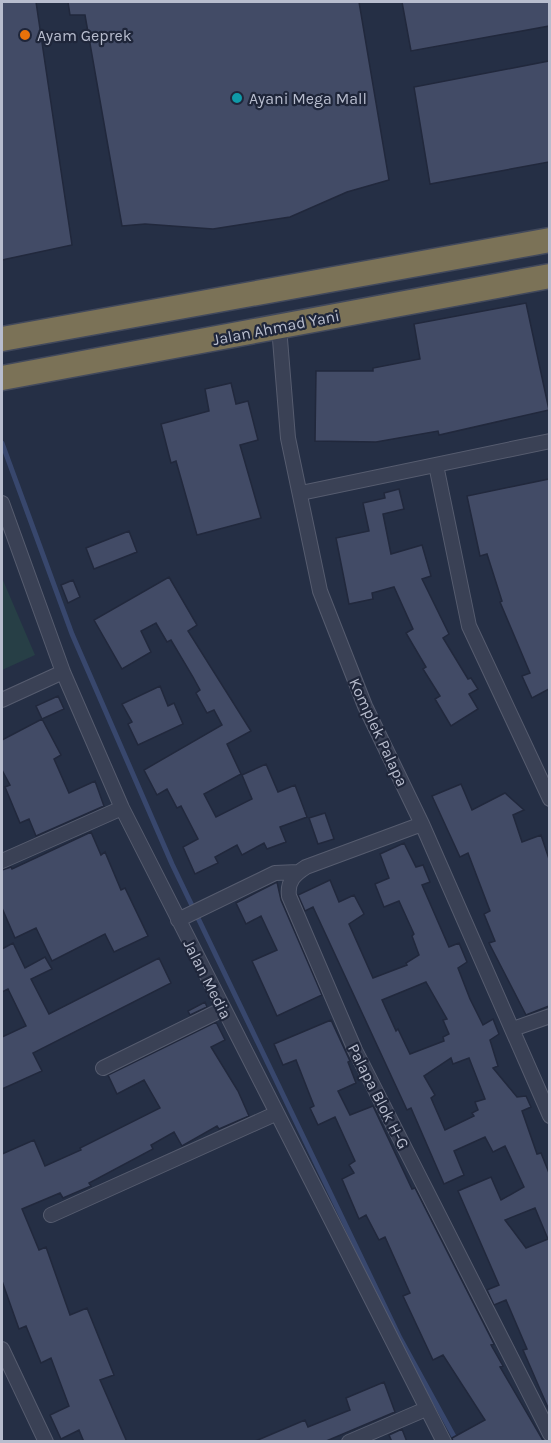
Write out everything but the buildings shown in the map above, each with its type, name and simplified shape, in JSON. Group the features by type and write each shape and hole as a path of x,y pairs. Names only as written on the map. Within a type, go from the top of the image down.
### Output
{"highway":[{"path":"2,339 549,240"},
{"name":"Jalan Ahmad Yani","path":"2,378 549,276"}],"street":[{"name":"Komplek Palapa","path":"279,327 288,438 320,591 364,706 422,824 549,1116"},
{"path":"301,493 549,441"},
{"path":"436,465 469,626 549,799"},
{"name":"Jalan Media","path":"2,503 63,672 122,808 275,1114 444,1442"},
{"path":"2,700 63,672"},
{"path":"2,861 122,808"},
{"path":"178,920 275,873 298,872 422,824"},
{"name":"Palapa Blok H-G","path":"298,872 290,884 289,896 355,1050 549,1434"},
{"path":"103,1068 223,1009"},
{"path":"513,1029 549,1017"},
{"path":"51,1215 275,1114"},
{"path":"2,1349 46,1442"},
{"path":"349,1442 426,1409"}],"shaded area":[{"path":"2,578 35,655 2,670"}],"waterway":[{"path":"2,443 72,634 172,864 400,1338 457,1442"}],"place":[{"name":"Ayam Geprek","path":"25,35"},
{"name":"Ayani Mega Mall","path":"237,98"}]}
